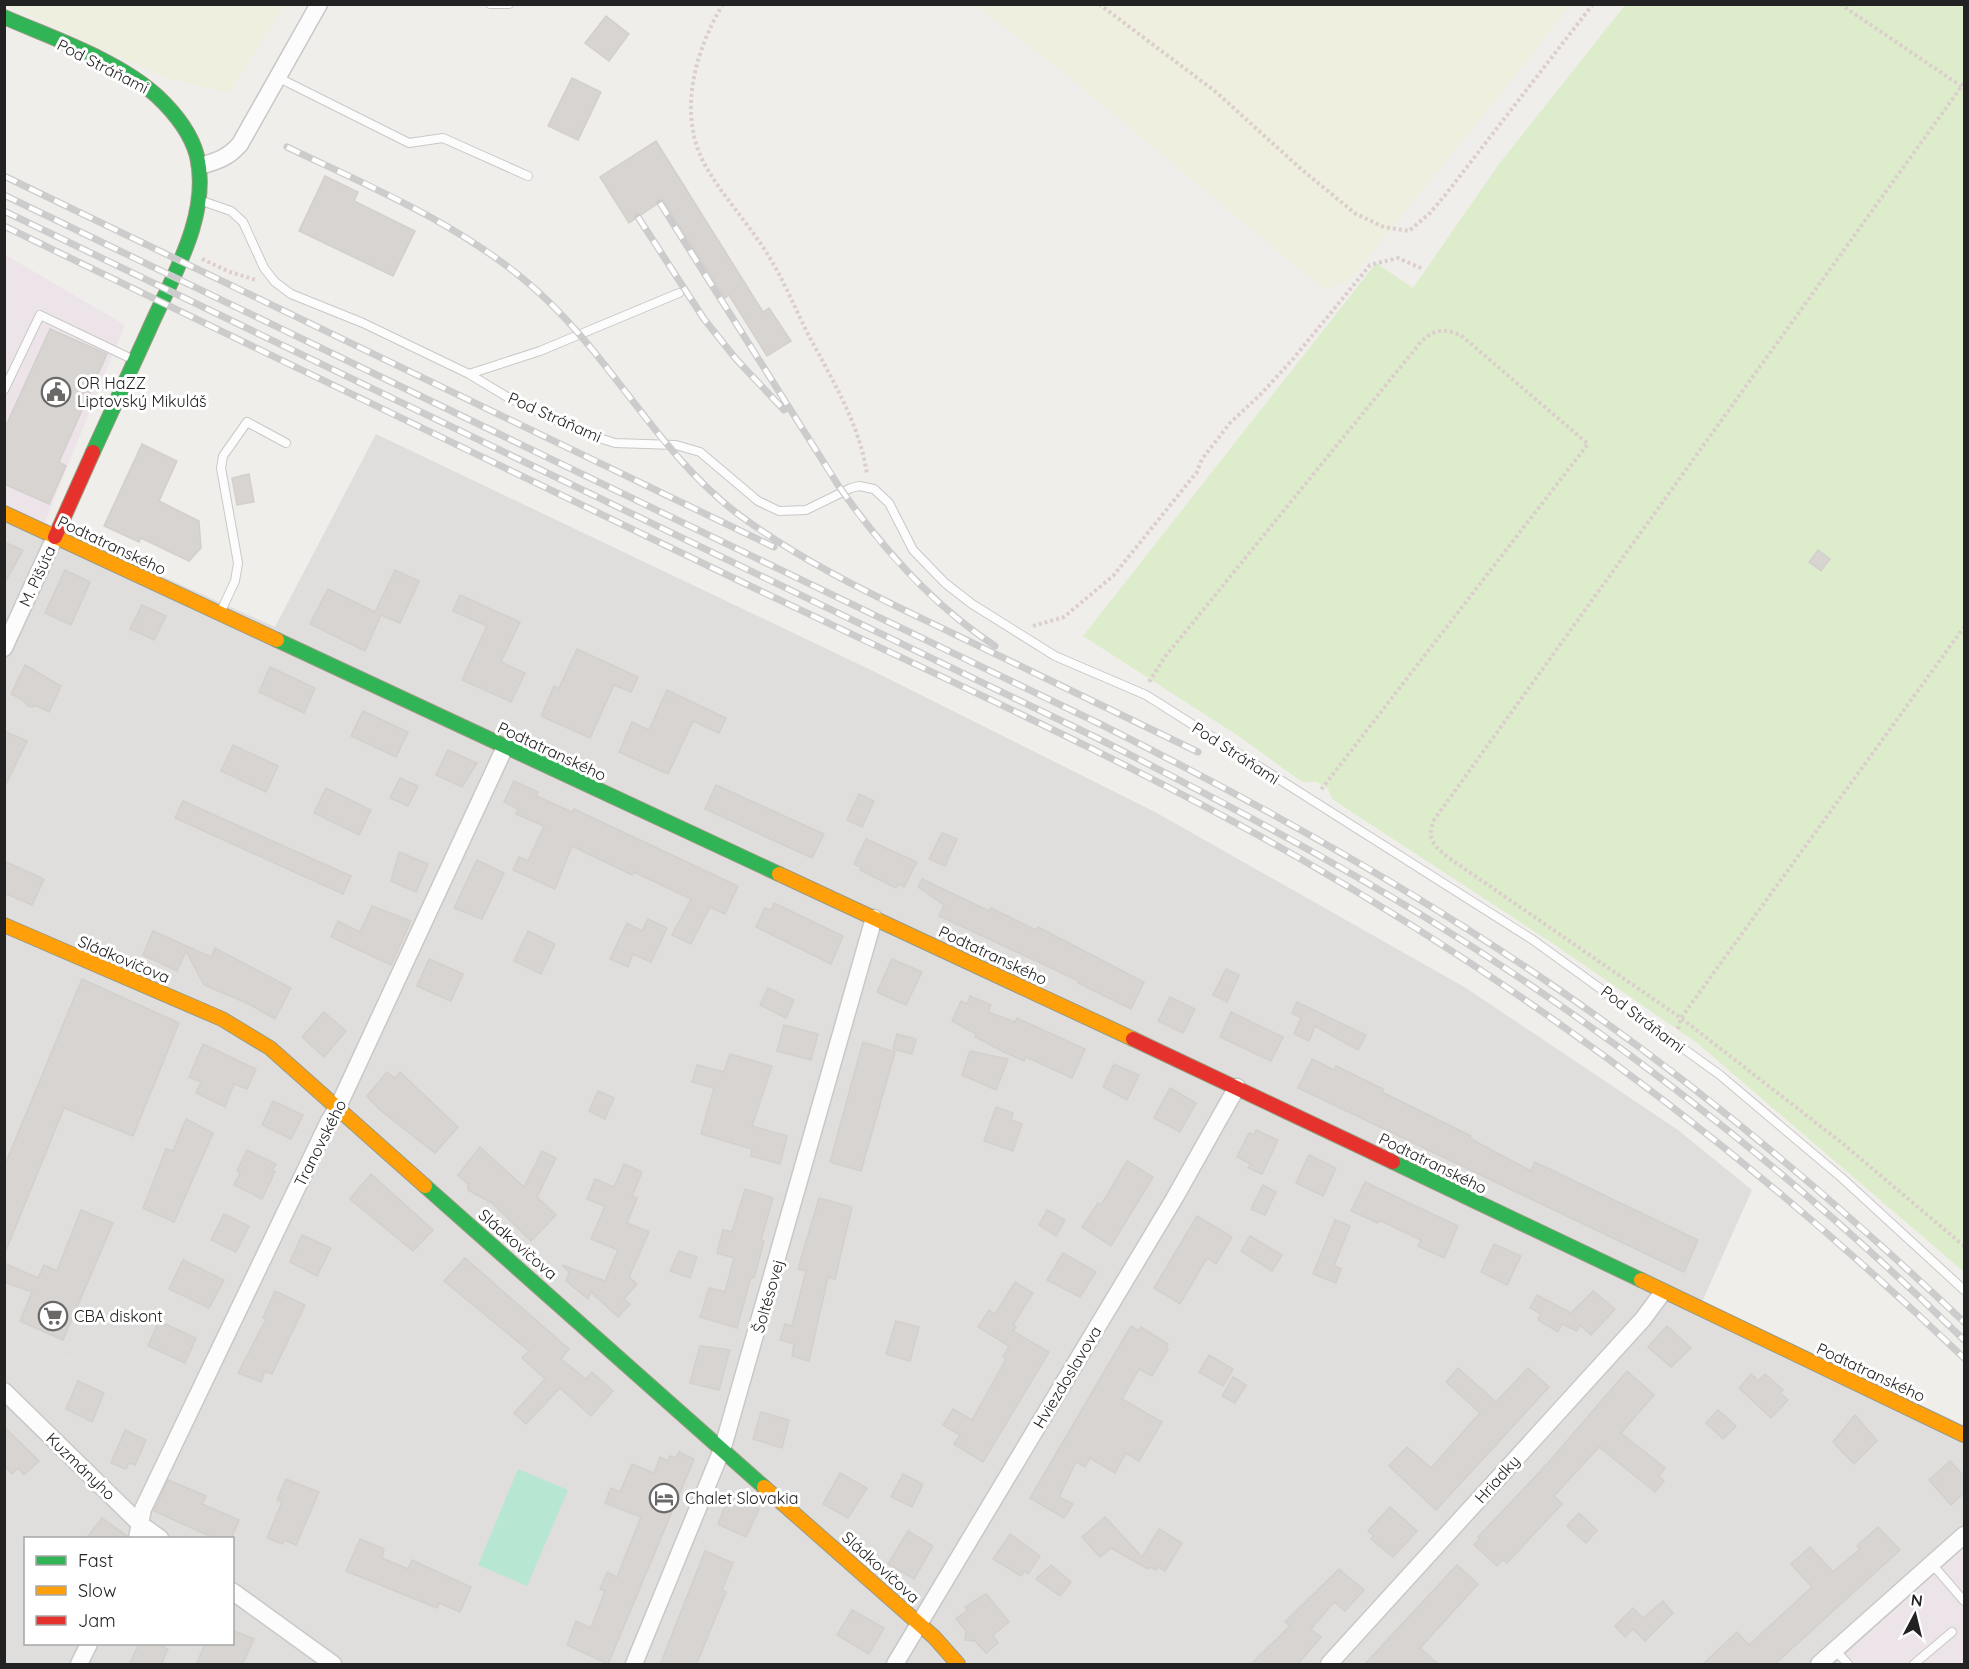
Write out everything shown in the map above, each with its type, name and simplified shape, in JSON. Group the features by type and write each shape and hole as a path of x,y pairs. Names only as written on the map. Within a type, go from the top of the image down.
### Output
{"street":[{"path":"200,166 231,154 279,78 319,4"},
{"name":"Pod Stráňami","path":"4,17 109,66 156,93 174,111 188,130 200,166 201,201 198,218 55,537"},
{"name":"Podtatranského","path":"4,513 1237,1087 1965,1435"},
{"name":"M. Pišúta","path":"4,648 55,537"},
{"name":"Tranovského","path":"139,1531 143,1509 329,1121 338,1107 505,747"},
{"name":"Šoltésovej","path":"634,1665 723,1447 874,918"},
{"name":"Sládkovičova","path":"4,925 239,1028 270,1048 723,1447 934,1637 958,1665"},
{"name":"Hviezdoslavova","path":"895,1665 1180,1189 1237,1087"},
{"name":"Hriadky","path":"1329,1665 1643,1319 1663,1292"},
{"name":"Kuzmányho","path":"4,1390 139,1531 155,1537"},
{"path":"1819,1665 1965,1535"},
{"path":"234,1592 333,1665"},
{"path":"79,1665 89,1645"}],"lane":[{"path":"490,4 509,4"},
{"path":"279,78 409,143 443,138 528,176"},
{"name":"Pod Stráňami","path":"201,201 231,211 243,222 264,268 291,294 363,322 469,374 508,398 580,432 615,443 676,445 700,452 758,501 779,511 807,510 851,488 874,489 889,502 904,534 925,564 945,583 1000,624 1055,656 1141,693 1533,940 1720,1075 1842,1178 1965,1290"},
{"path":"469,374 540,351 679,293"},
{"path":"4,390 40,315 135,360"},
{"path":"220,614 235,580 238,563 221,468 223,456 247,423 286,443"},
{"path":"1932,1564 1965,1601"},
{"path":"1914,1665 1952,1632"},
{"path":"1835,1650 1848,1665"}],"path":[{"path":"723,4 700,50 692,82 694,127 700,155 716,182 773,262 843,398 862,454 867,487"},
{"path":"1099,4 1216,92 1301,169 1356,214 1384,227 1409,231 1430,213 1446,194 1593,4"},
{"path":"1840,4 1964,86 1434,820 1429,832 1432,845 1681,1018 1842,1143 1965,1246"},
{"path":"185,250 230,272 283,288"},
{"path":"1000,624 1025,627 1049,623 1064,617 1113,576 1197,472 1202,459 1230,423 1293,359 1370,265 1398,258 1423,269"},
{"path":"1141,693 1164,658 1420,343 1428,335 1442,330 1454,332 1463,337 1588,444 1439,634 1313,802"},
{"path":"1681,1018 1965,627"}],"shaded area":[{"path":"4,254 125,325 44,524 5,505"},
{"path":"376,434 873,671 1155,812 1466,988 1678,1130 1752,1190 1702,1302 1964,1425 1964,1548 1835,1664 5,1664 4,505 275,627"},
{"path":"5,1318 64,1343 60,1354 76,1360 54,1406 37,1407 23,1392 15,1376 5,1371"},
{"path":"1964,1548 1964,1664 1835,1664 1883,1622"}],"green space":[{"path":"5,5 285,5 229,93 163,77"},
{"path":"977,5 1570,5 1351,279 1324,290 1087,92"},
{"path":"1625,5 1964,5 1964,1272 1697,1043 1552,943 1332,799 1328,789 1317,782 1302,782 1240,737 1083,636 1376,263 1413,288 1499,164"},
{"path":"518,1469 568,1490 527,1586 478,1565"}],"building":[{"path":"606,16 629,34 609,61 585,43"},
{"path":"572,78 601,92 578,140 548,126"},
{"path":"656,141 763,312 769,308 791,341 767,356 729,295 725,298 663,200 629,223 600,177"},
{"path":"325,176 358,192 354,201 415,231 393,276 299,231"},
{"name":"OR HaZZ Liptovský Mikuláš","path":"50,329 107,354 59,462 66,466 49,504 4,484 4,430"},
{"path":"142,444 177,461 159,501 199,521 201,548 189,561 141,538 139,542 104,526"},
{"path":"249,474 254,502 237,505 232,478"},
{"path":"4,542 23,550 4,584"},
{"path":"1818,550 1830,559 1821,571 1809,562"},
{"path":"65,570 90,582 71,625 45,613"},
{"path":"395,570 419,581 400,623 381,615 365,651 310,624 328,589 375,612"},
{"path":"460,595 520,622 501,662 525,673 511,702 462,680 487,626 453,611"},
{"path":"142,605 166,616 154,640 130,629"},
{"path":"577,649 638,677 631,692 614,685 590,738 541,716 554,686 559,688"},
{"path":"25,665 61,686 49,712 37,706 29,707 23,700 11,694"},
{"path":"270,667 315,688 304,713 259,692"},
{"path":"667,690 726,718 719,733 693,721 668,774 619,752 632,722 649,730"},
{"path":"363,711 408,732 396,757 351,736"},
{"path":"4,731 27,741 4,788"},
{"path":"233,745 278,766 266,792 221,771"},
{"path":"448,750 477,763 462,787 436,775"},
{"path":"400,778 418,786 408,806 390,798"},
{"path":"514,781 538,792 536,796 572,812 574,809 738,886 725,914 710,907 691,944 672,935 691,899 634,872 632,875 572,846 555,889 513,870 519,857 528,861 544,826 516,814 518,809 504,802"},
{"path":"716,785 824,834 812,858 705,809"},
{"path":"326,788 371,810 359,835 314,813"},
{"path":"859,794 874,801 862,827 847,820"},
{"path":"183,801 351,876 343,894 175,818"},
{"path":"942,833 957,839 945,866 929,859"},
{"path":"866,839 917,862 904,887 898,884 896,888 860,870 862,868 854,864"},
{"path":"399,852 428,864 416,892 391,881"},
{"path":"477,860 504,873 482,919 454,908"},
{"path":"4,861 44,879 32,905 4,893"},
{"path":"922,879 989,911 991,908 1036,930 1038,927 1144,982 1131,1009 1078,983 1079,981 939,916 944,905 918,887"},
{"path":"774,903 843,936 831,964 756,927 765,908 771,910"},
{"path":"372,906 411,921 391,965 331,937 338,921 360,932"},
{"path":"648,919 667,928 651,962 633,954 628,967 610,959 627,923 642,931"},
{"path":"153,931 211,957 215,948 291,988 275,1019 249,1004 204,985 186,951 177,971 143,955"},
{"path":"528,931 555,944 541,974 514,961"},
{"path":"429,959 463,974 451,1001 417,986"},
{"path":"892,959 922,972 906,1005 877,992"},
{"path":"1226,969 1239,975 1227,1002 1213,995"},
{"path":"82,979 179,1023 133,1136 64,1108 4,1255 4,1167"},
{"path":"768,988 794,1000 786,1018 760,1005"},
{"path":"970,996 991,1005 988,1012 1015,1022 1017,1018 1085,1049 1072,1078 1026,1057 1024,1061 1004,1052 975,1037 976,1034 952,1021 961,1001 967,1004"},
{"path":"1170,997 1195,1009 1183,1033 1158,1021"},
{"path":"1297,1002 1366,1035 1358,1050 1315,1026 1309,1041 1294,1034 1301,1018 1292,1013"},
{"path":"324,1012 346,1031 324,1057 302,1037"},
{"path":"1231,1012 1283,1037 1271,1061 1220,1037"},
{"path":"784,1025 818,1034 811,1060 777,1051"},
{"path":"897,1034 916,1039 912,1054 893,1049"},
{"path":"863,1042 895,1052 861,1171 830,1162"},
{"path":"203,1044 256,1069 247,1089 234,1084 225,1107 196,1093 201,1082 189,1077"},
{"path":"970,1051 1008,1059 996,1090 962,1075"},
{"path":"730,1054 772,1066 752,1126 787,1136 780,1164 751,1156 752,1149 701,1134 714,1088 692,1082 697,1065 724,1072"},
{"path":"1312,1059 1334,1070 1336,1066 1383,1089 1382,1092 1471,1136 1469,1138 1531,1171 1535,1162 1698,1240 1684,1272 1298,1088"},
{"path":"1114,1064 1139,1075 1127,1100 1103,1087"},
{"path":"387,1072 395,1078 400,1072 458,1127 435,1153 380,1110 367,1096"},
{"path":"1170,1088 1196,1103 1180,1132 1154,1118"},
{"path":"598,1091 614,1098 605,1119 589,1111"},
{"path":"273,1101 303,1115 291,1139 262,1125"},
{"path":"996,1107 1013,1113 1011,1120 1022,1124 1013,1151 984,1141"},
{"path":"186,1119 213,1133 174,1222 143,1208 166,1149 173,1151"},
{"path":"1256,1130 1278,1140 1262,1174 1248,1168 1251,1164 1237,1157 1249,1133 1254,1135"},
{"path":"480,1147 524,1187 542,1151 556,1158 537,1197 556,1215 531,1241 492,1203 468,1190 468,1184 458,1175"},
{"path":"247,1150 276,1164 272,1171 275,1172 262,1199 234,1185 240,1173 237,1171"},
{"path":"1309,1155 1336,1168 1323,1196 1296,1183"},
{"path":"1127,1161 1153,1177 1111,1246 1082,1227 1098,1203 1101,1205"},
{"path":"624,1164 642,1172 632,1196 637,1198 627,1223 649,1232 629,1277 637,1284 624,1299 630,1304 618,1317 591,1292 588,1299 566,1281 569,1272 562,1265 605,1281 618,1250 591,1239 605,1206 587,1199 595,1179 614,1187"},
{"path":"371,1174 433,1230 413,1251 350,1199"},
{"path":"1365,1182 1458,1226 1444,1258 1418,1246 1421,1240 1379,1220 1378,1223 1351,1211"},
{"path":"1263,1185 1276,1192 1265,1215 1251,1209"},
{"path":"745,1189 773,1198 761,1240 764,1241 754,1278 751,1277 737,1328 700,1317 709,1288 725,1292 734,1258 717,1253 723,1230 732,1232"},
{"path":"819,1198 852,1207 835,1279 828,1277 809,1361 792,1356 794,1344 780,1340 785,1324 792,1326 806,1271 798,1269"},
{"path":"81,1210 113,1223 63,1340 20,1321 32,1292 4,1282 4,1263 38,1278 44,1265 57,1271"},
{"path":"1047,1210 1065,1220 1056,1236 1039,1225"},
{"path":"224,1214 249,1226 236,1252 211,1240"},
{"path":"1197,1216 1232,1237 1216,1264 1207,1258 1180,1304 1154,1288"},
{"path":"1335,1220 1350,1226 1334,1266 1341,1269 1336,1283 1313,1274"},
{"path":"302,1235 331,1248 317,1276 290,1262"},
{"path":"1250,1236 1282,1255 1272,1271 1241,1251"},
{"path":"1494,1244 1521,1256 1507,1285 1481,1272"},
{"path":"679,1251 697,1257 690,1278 670,1271"},
{"path":"1063,1253 1096,1272 1080,1297 1047,1280"},
{"path":"465,1258 569,1349 561,1359 586,1379 592,1372 613,1391 591,1416 560,1388 526,1424 514,1413 545,1379 522,1358 529,1351 444,1281"},
{"path":"183,1260 224,1280 209,1308 169,1289"},
{"path":"1015,1282 1033,1293 1013,1325 1016,1327 1013,1331 1049,1352 983,1462 954,1444 960,1435 943,1425 953,1409 972,1420 1006,1359 1003,1357 1009,1346 978,1327 989,1310 995,1314"},
{"path":"275,1291 305,1305 272,1374 265,1371 261,1382 238,1373 266,1319 263,1318"},
{"path":"1593,1291 1615,1309 1591,1335 1580,1325 1577,1331 1562,1324 1558,1332 1538,1320 1541,1314 1530,1308 1537,1295 1571,1313"},
{"path":"159,1321 196,1338 185,1363 148,1346"},
{"path":"896,1321 919,1327 910,1361 886,1354"},
{"path":"1131,1326 1139,1331 1141,1327 1168,1344 1166,1347 1168,1349 1152,1376 1139,1369 1122,1399 1162,1422 1139,1461 1126,1453 1115,1473 1090,1458 1085,1467 1076,1462 1059,1497 1073,1504 1064,1518 1030,1498"},
{"path":"1667,1326 1691,1348 1671,1367 1648,1347"},
{"path":"700,1346 730,1350 719,1390 690,1383"},
{"path":"1209,1355 1233,1369 1223,1386 1199,1372"},
{"path":"1458,1368 1496,1402 1528,1368 1549,1387 1436,1510 1389,1466 1407,1447 1431,1468 1480,1413 1446,1382"},
{"path":"1627,1371 1654,1395 1621,1433 1665,1468 1659,1476 1664,1481 1655,1492 1599,1447 1554,1496 1562,1504 1507,1563 1503,1560 1497,1566 1474,1545 1480,1538 1478,1537 1548,1463"},
{"path":"1751,1374 1758,1381 1765,1374 1783,1390 1780,1393 1788,1400 1771,1418 1739,1388"},
{"path":"1233,1377 1246,1385 1235,1403 1222,1396"},
{"path":"78,1381 104,1393 92,1422 66,1409"},
{"path":"1718,1410 1736,1426 1723,1439 1706,1423"},
{"path":"761,1412 789,1420 782,1448 753,1439"},
{"path":"1855,1415 1877,1441 1854,1464 1833,1442"},
{"path":"4,1427 39,1461 24,1475 18,1468 12,1474 4,1466"},
{"path":"125,1430 146,1440 135,1465 129,1463 126,1469 111,1463"},
{"path":"679,1452 694,1459 608,1664 567,1645 576,1621 591,1628 605,1591 600,1589 607,1572 617,1577 641,1517 605,1503 611,1488 620,1492 632,1464 654,1473 660,1457 668,1461 670,1456 676,1458"},
{"path":"1950,1461 1965,1477 1965,1492 1951,1505 1929,1480"},
{"path":"840,1473 867,1488 848,1518 823,1504"},
{"path":"903,1474 923,1484 912,1507 891,1497"},
{"path":"286,1479 319,1492 296,1545 284,1540 283,1544 267,1538 282,1502 277,1500"},
{"path":"168,1480 206,1496 202,1504 239,1520 232,1537 212,1537 154,1511"},
{"path":"729,1496 759,1509 746,1537 718,1524"},
{"path":"1390,1507 1417,1531 1393,1557 1371,1539 1374,1536 1368,1531"},
{"path":"1579,1513 1597,1530 1586,1543 1567,1526"},
{"path":"1105,1517 1142,1557 1159,1529 1182,1543 1165,1571 1158,1567 1156,1570 1150,1567 1148,1569 1111,1548 1100,1557 1082,1537"},
{"path":"102,1518 127,1536 127,1537 88,1537"},
{"path":"1878,1527 1900,1550 1774,1665 1702,1665 1737,1632 1749,1645 1812,1587 1791,1564 1810,1547 1833,1572 1860,1549 1857,1546"},
{"path":"908,1531 933,1546 914,1579 888,1564"},
{"path":"1010,1534 1040,1556 1028,1574 1024,1571 1021,1576 993,1559"},
{"path":"360,1539 384,1549 382,1558 408,1569 412,1560 471,1587 460,1612 439,1603 437,1608 346,1571"},
{"path":"705,1551 733,1563 722,1590 726,1592 696,1665 660,1665"},
{"path":"1051,1565 1071,1582 1060,1596 1036,1579"},
{"path":"1457,1565 1478,1584 1420,1648 1439,1665 1364,1665"},
{"path":"1339,1569 1364,1590 1345,1611 1334,1602 1311,1629 1321,1637 1297,1665 1250,1665 1290,1626 1285,1622"},
{"path":"986,1594 1009,1622 993,1635 998,1643 986,1653 975,1641 965,1640 966,1631 956,1619 968,1610 965,1607"},
{"path":"1663,1601 1673,1613 1645,1641 1633,1629 1625,1637 1615,1626 1633,1608 1643,1618"},
{"path":"852,1610 884,1628 869,1654 837,1635"},
{"path":"234,1631 254,1639 242,1665 196,1665 205,1645 234,1645"},
{"path":"139,1645 158,1645 168,1649 161,1665 129,1665"}],"railway":[{"path":"287,147 425,214 458,233 520,276 573,327 683,463 734,511 786,547 868,592 1198,752"},
{"path":"4,176 774,547"},
{"path":"4,195 1102,725 1333,848 1445,915 1609,1025 1715,1105 1817,1189 1964,1322"},
{"path":"660,203 854,508 890,552 929,593 972,630 995,646"},
{"path":"4,211 1095,737 1305,847 1428,919 1500,965 1640,1063 1774,1168 1902,1281 1964,1340"},
{"path":"638,217 704,319 736,359 784,410"},
{"path":"4,226 1094,750 1299,858 1389,911 1477,967 1563,1026 1647,1088 1809,1218 1964,1358"}],"traffic: fast":[{"path":"4,17 84,51 141,83 176,116 191,139 197,156 200,179 198,201 194,224 186,247 93,452"},
{"path":"277,640 779,874"},
{"path":"1393,1162 1641,1280"},
{"path":"425,1186 764,1487"}],"traffic: slow":[{"path":"4,513 277,640"},
{"path":"779,874 1133,1039"},
{"path":"4,925 222,1019 270,1048 425,1186"},
{"path":"1641,1280 1964,1435"},
{"path":"764,1487 934,1637 958,1664"}],"traffic: jam":[{"path":"55,537 93,452"},
{"path":"1133,1039 1393,1162"}],"place":[{"name":"OR HaZZ Liptovský Mikuláš","path":"56,392"},
{"name":"CBA diskont","path":"53,1316"},
{"name":"Chalet Slovakia","path":"664,1498"}]}
